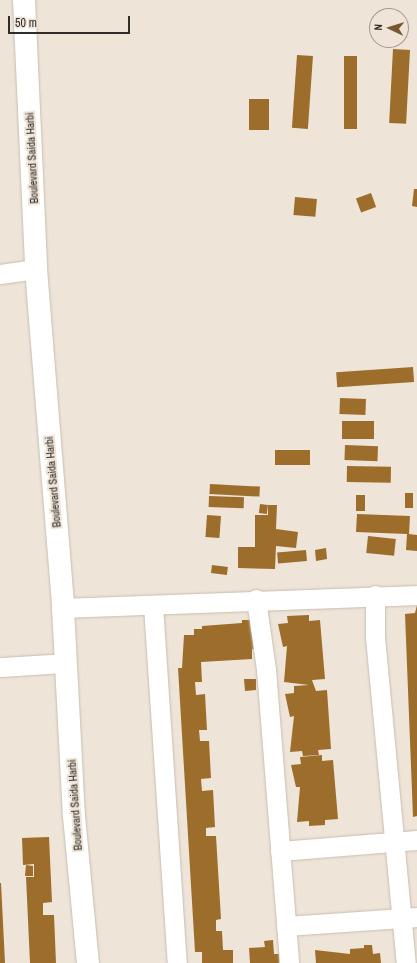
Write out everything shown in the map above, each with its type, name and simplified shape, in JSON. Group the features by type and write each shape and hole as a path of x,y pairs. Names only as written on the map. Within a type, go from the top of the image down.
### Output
{"street":[{"name":"Boulevard Saida Harbi","path":"24,0 36,269 63,608 74,816 88,963"},
{"path":"0,274 36,269"},
{"path":"63,608 256,599 417,595"},
{"path":"375,596 375,637 394,842 409,918 406,963"},
{"path":"256,599 266,669 289,963"},
{"path":"153,604 178,963"},
{"path":"0,667 66,663"},
{"path":"280,851 417,840"},
{"path":"286,926 409,918"}],"building":[{"path":"393,49 410,50 406,124 389,123"},
{"path":"297,55 313,56 308,129 292,128"},
{"path":"344,56 357,56 357,129 344,129"},
{"path":"249,99 269,99 269,130 249,130"},
{"path":"414,189 417,189 417,207 412,206"},
{"path":"371,193 376,207 361,213 356,198"},
{"path":"295,197 317,199 315,217 293,215"},
{"path":"413,367 414,382 337,387 336,372"},
{"path":"340,398 366,399 365,415 339,414"},
{"path":"342,421 374,421 374,439 342,439"},
{"path":"345,445 378,446 377,461 344,460"},
{"path":"275,450 310,450 310,465 275,465"},
{"path":"347,466 391,467 391,483 347,482"},
{"path":"210,484 260,487 259,497 209,494"},
{"path":"405,493 413,493 413,508 405,508"},
{"path":"356,495 365,495 365,511 356,511"},
{"path":"209,496 244,497 244,508 209,507"},
{"path":"260,504 268,505 267,514 259,513"},
{"path":"268,505 277,505 276,529 298,532 296,548 276,546 275,569 238,568 238,547 255,547 255,515 268,515"},
{"path":"357,514 410,516 409,534 417,535 417,551 406,550 407,534 356,532"},
{"path":"207,515 221,516 219,538 205,537"},
{"path":"368,536 396,539 394,556 366,553"},
{"path":"326,548 327,559 316,561 315,550"},
{"path":"306,550 307,561 278,563 277,553"},
{"path":"212,565 228,567 227,575 211,573"},
{"path":"417,605 417,816 413,817 405,614 415,613"},
{"path":"309,615 309,621 320,620 325,679 312,680 316,691 327,690 331,749 318,750 319,755 303,756 302,751 290,752 294,716 290,717 285,694 294,693 294,686 309,685 284,682 287,646 283,647 278,624 288,623 287,616"},
{"path":"242,620 250,620 251,632 255,632 256,649 252,649 252,659 201,662 202,682 195,682 196,695 205,694 207,730 199,730 200,741 209,741 211,778 201,779 202,791 213,790 215,827 206,828 206,836 216,836 221,919 216,920 216,931 222,931 223,950 233,950 233,963 202,963 202,952 195,952 178,668 182,668 184,635 194,635 194,629 202,629 202,626 242,623"},
{"path":"244,679 256,679 256,690 245,691"},
{"path":"322,755 322,761 333,760 338,819 325,820 325,825 309,826 309,821 297,822 300,787 296,787 291,765 301,764 300,757"},
{"path":"49,837 52,902 43,903 43,915 54,915 56,963 30,963 26,877 34,877 34,864 23,865 22,838"},
{"path":"26,865 33,866 33,876 25,876"},
{"path":"1,883 5,963 0,963"},
{"path":"273,940 274,954 279,954 279,963 250,963 249,948 265,947 264,941"},
{"path":"364,945 372,945 373,954 380,953 381,963 316,963 315,950 350,954 350,949 364,948"}]}
